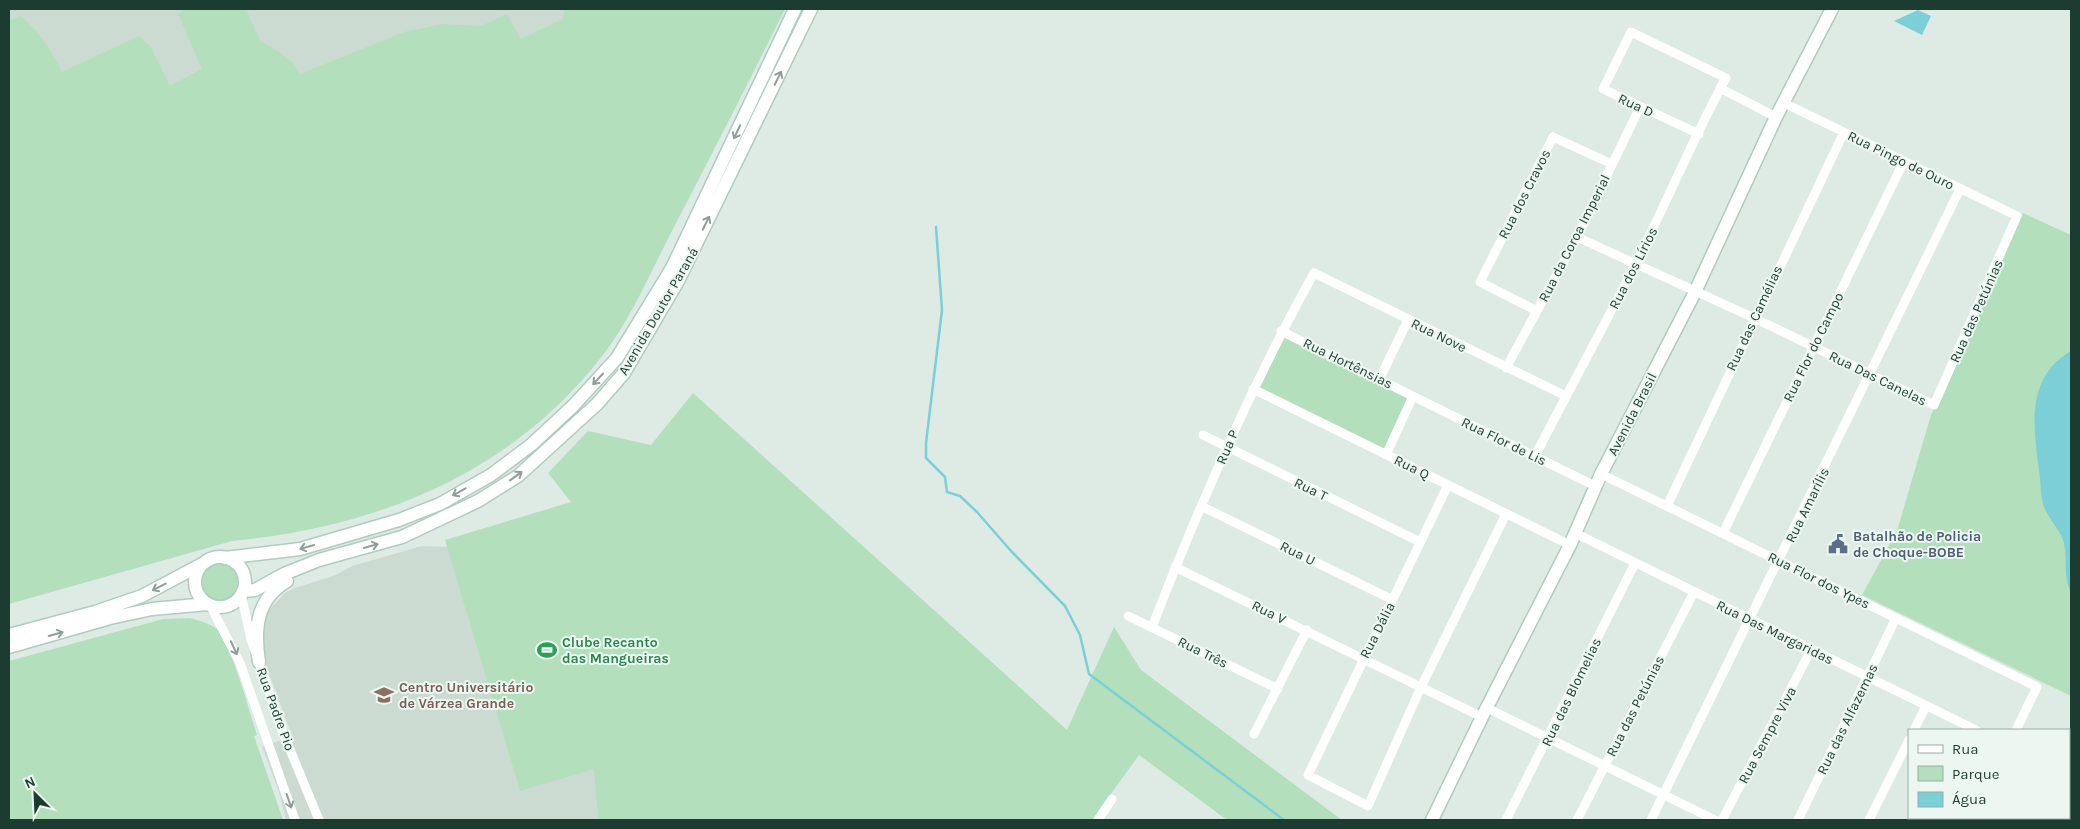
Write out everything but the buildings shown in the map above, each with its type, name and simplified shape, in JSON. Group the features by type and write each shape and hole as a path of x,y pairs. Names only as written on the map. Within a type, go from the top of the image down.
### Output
{"main road":[{"name":"Avenida Doutor Paraná","path":"225,558 300,548 399,520 440,504 491,475 531,445 573,406 618,358 672,268 795,9"},
{"name":"Avenida Doutor Paraná","path":"242,593 255,590 284,574 319,560 402,537 454,514 518,476 597,404 624,373 678,281 811,9"},
{"name":"Avenida Brasil","path":"1432,820 1570,546 1598,480 1695,292 1776,117 1832,9"},
{"path":"259,662 257,622 264,601 277,587 285,582 350,552"},
{"path":"9,635 95,612 142,596 216,557 225,558 239,566 245,583 242,593 231,604 224,606 209,605 152,609 110,618 9,648"},
{"path":"202,564 195,578 195,586 197,593 209,605"}],"street":[{"name":"Rua dos Lírios","path":"1535,456 1636,264 1726,78 1631,32"},
{"name":"Rua D","path":"1631,32 1604,90 1699,134"},
{"path":"1720,88 1776,117"},
{"name":"Rua Pingo de Ouro","path":"1784,103 2017,216"},
{"name":"Rua da Coroa Imperial","path":"1506,368 1577,237 1640,106"},
{"name":"Rua das Camélias","path":"1667,506 1754,318 1844,132"},
{"name":"Rua dos Cravos","path":"1537,311 1480,282 1553,136 1612,164"},
{"name":"Rua Flor do Campo","path":"1723,533 1904,161"},
{"name":"Rua Amarílis","path":"1652,820 1960,188"},
{"name":"Rua das Petúnias","path":"1934,405 2017,216"},
{"name":"Rua Das Canelas","path":"1577,237 1754,318 1934,405"},
{"name":"Rua Nove","path":"1314,273 1566,396"},
{"name":"Rua P","path":"1152,626 1175,566 1203,507 1226,447 1281,331 1314,273"},
{"path":"1380,378 1408,320"},
{"name":"Rua Hortênsias","path":"1281,331 1414,396"},
{"name":"Rua Q","path":"1253,389 1570,546"},
{"path":"1386,455 1414,396"},
{"name":"Rua Flor de Lis","path":"1414,396 1535,456 1598,480"},
{"name":"Rua T","path":"1203,436 1420,542"},
{"name":"Rua Flor dos Ypes","path":"1598,480 1667,506 2037,687 2016,729"},
{"name":"Rua Dália","path":"1421,686 1368,806 1308,775 1363,657 1393,600 1448,485"},
{"name":"Rua U","path":"1203,507 1393,600"},
{"path":"1421,686 1506,514"},
{"name":"Rua Das Margaridas","path":"1575,533 1974,729"},
{"name":"Rua das Blomelias","path":"1506,820 1635,563"},
{"name":"Rua V","path":"1175,566 1421,686 1549,737 1715,820"},
{"name":"Rua das Petúnias","path":"1577,820 1694,592"},
{"name":"Rua Padre Pio","path":"242,593 251,639 287,742 319,820"},
{"name":"Rua Padre Pio","path":"209,605 240,663 295,820"},
{"name":"Rua Três","path":"1128,616 1152,626 1278,689"},
{"name":"Rua das Alfazemas","path":"1798,820 1896,618"},
{"path":"1254,734 1307,630"},
{"name":"Rua Sempre Viva","path":"1722,820 1811,650"},
{"path":"1914,729 1926,706"},
{"path":"1869,820 1908,742"},
{"path":"1098,820 1112,799"}],"shaded area":[{"path":"9,9 785,9 9,176"},
{"name":"Centro Universitário de Várzea Grande","path":"422,546 448,547 520,790 595,768 598,820 286,820 278,789 262,747 292,736 262,654 263,626 267,612 285,593 295,588 336,575 352,566"}],"green space":[{"path":"186,9 246,9 260,41 278,51 294,64 300,74 404,32 443,24 481,26 507,14 521,39 563,19 565,9 785,9 641,294 623,325 603,355 567,397 527,432 484,462 438,487 389,507 339,523 286,534 232,541 9,604 9,21 21,16 28,22 54,56 62,72 139,36 150,46 170,86 202,69 178,14"},
{"path":"2023,213 2071,235 2071,696 1862,595 1897,531 1931,415"},
{"path":"1281,336 1410,399 1385,451 1256,388"},
{"path":"693,393 1067,730 1114,627 1141,670 1342,820 1227,820 1139,755 1092,820 598,820 594,769 520,791 445,540 571,502 548,473 588,431 651,445"},
{"path":"220,564 227,565 233,569 237,575 237,589 233,595 227,599 220,600 213,599 207,595 203,589 202,582 203,575 207,569 213,565"},
{"path":"190,618 215,628 223,637 240,680 257,735 254,736 283,820 9,820 9,661 163,619"}],"water":[{"path":"1918,10 1931,16 1922,35 1894,21"},
{"path":"2071,351 2071,592 2066,573 2065,546 2046,511 2041,494 2035,419 2036,403 2046,374 2056,362"}],"waterway":[{"path":"936,227 942,310 926,443 926,458 945,477 947,492 960,496 977,512 1011,551 1065,606 1080,635 1089,674 1284,820"}],"place":[{"name":"Batalhão de Policia de Choque-BOBE","path":"1838,544"},
{"name":"Clube Recanto das Mangueiras","path":"547,650"},
{"name":"Centro Universitário de Várzea Grande","path":"384,695"}]}
